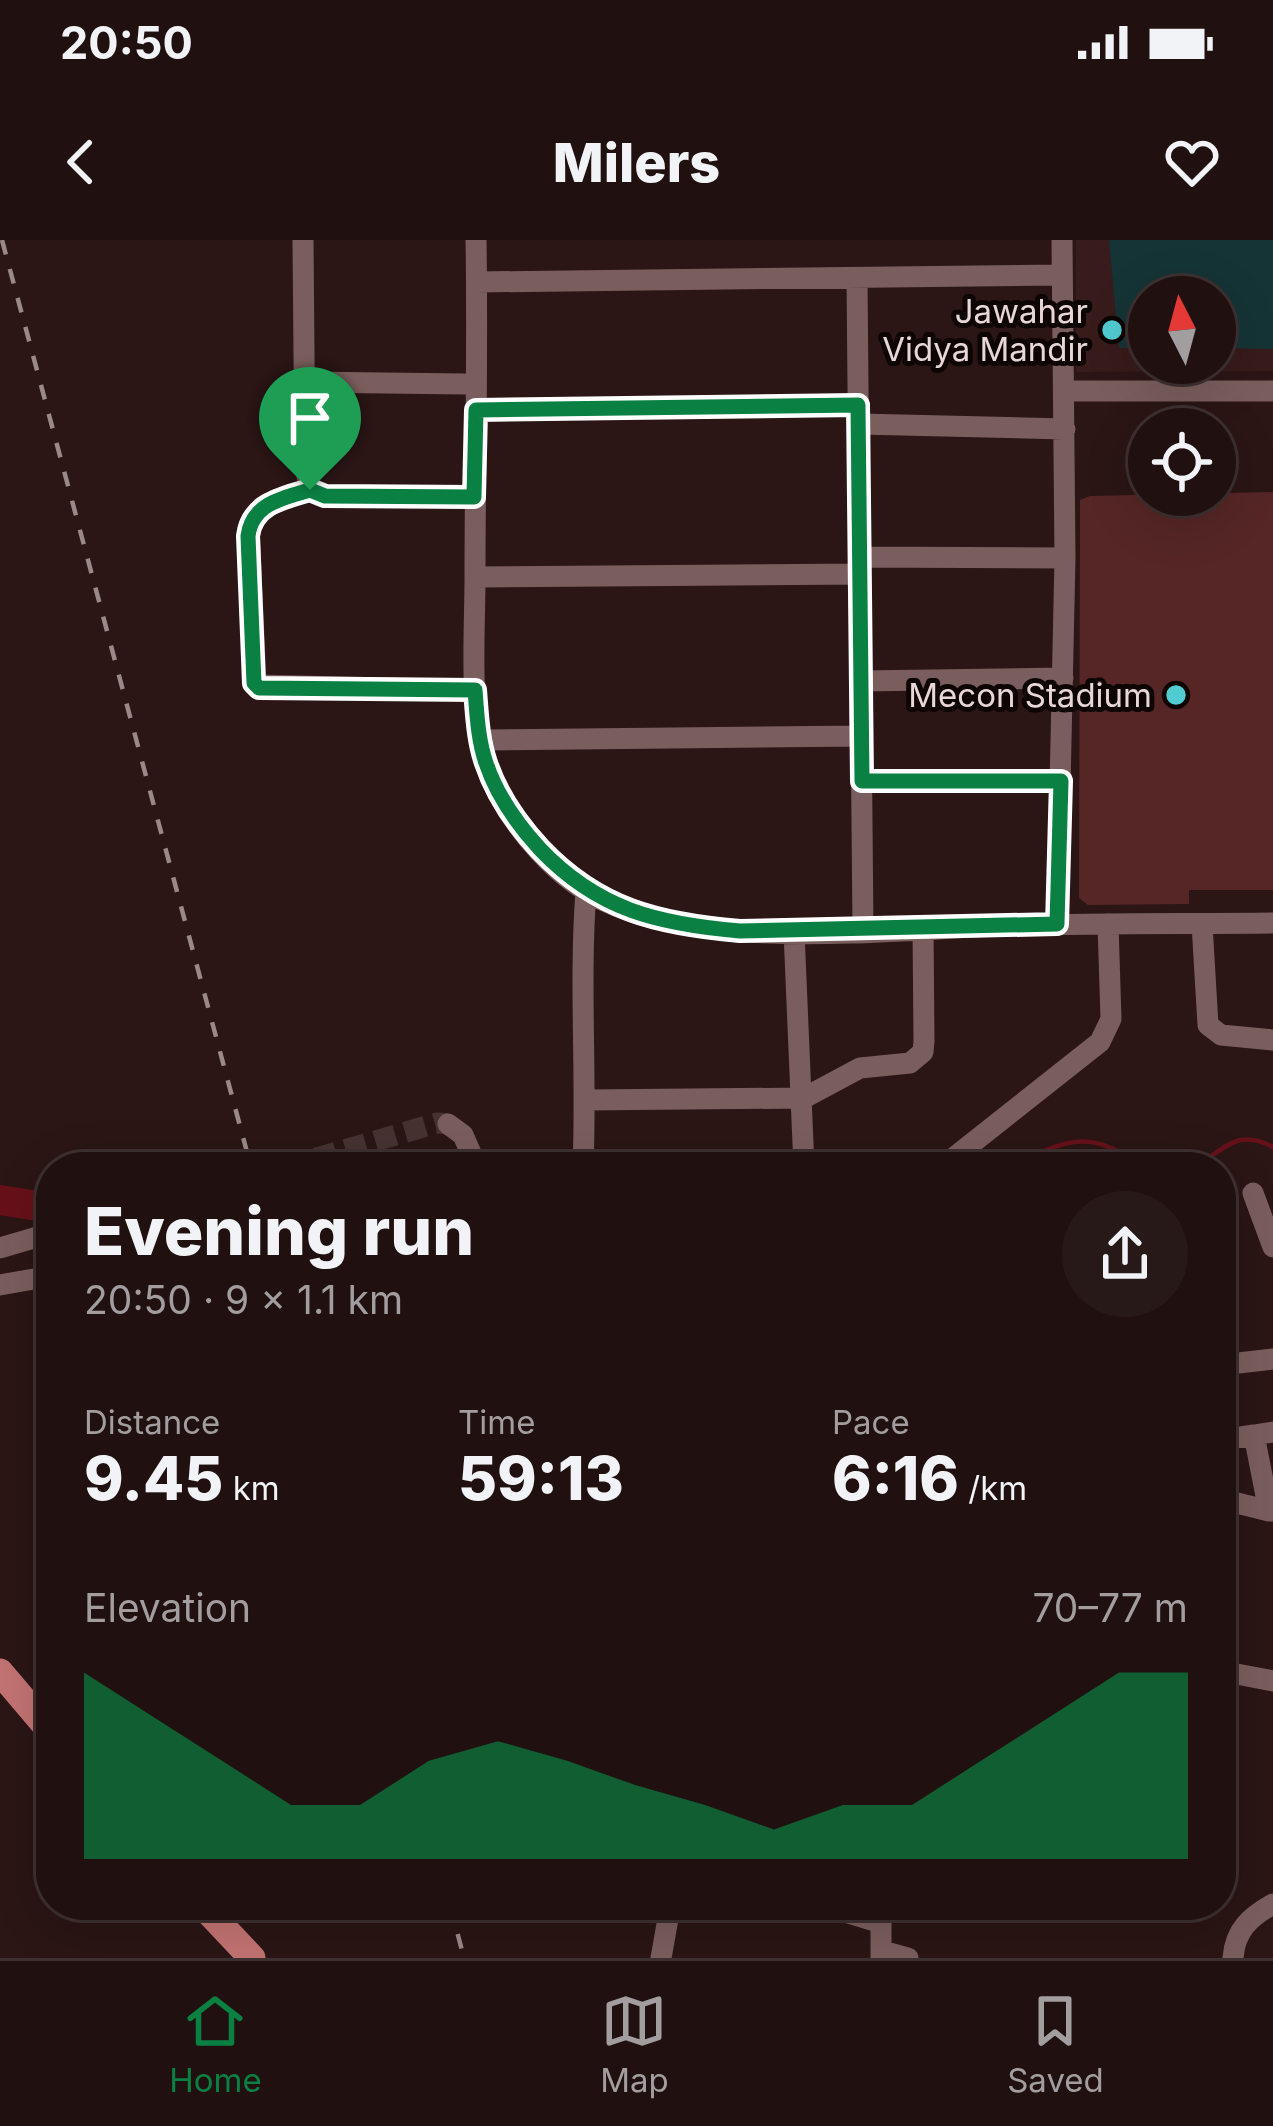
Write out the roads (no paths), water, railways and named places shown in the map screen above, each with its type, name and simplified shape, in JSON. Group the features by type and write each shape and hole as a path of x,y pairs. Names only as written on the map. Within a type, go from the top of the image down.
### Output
{"main road":[{"path":"0,1672 36,1714"},
{"path":"0,1699 36,1741"},
{"path":"192,1920 226,1958"},
{"path":"216,1920 252,1958"}],"street":[{"path":"303,240 305,467 310,490"},
{"path":"476,240 475,690 480,740 508,809 541,850 586,891 631,911 704,928 794,932 1273,923"},
{"path":"1057,924 1065,559 1062,240"},
{"path":"477,282 1062,275"},
{"path":"857,278 863,930"},
{"path":"305,382 466,384"},
{"path":"1065,391 1273,391"},
{"path":"476,410 858,415 1065,429"},
{"path":"474,497 325,496 310,490 262,507 249,525 256,685 475,690"},
{"path":"475,577 1065,559"},
{"path":"861,681 1063,678"},
{"path":"480,740 861,736"},
{"path":"862,781 1061,781"},
{"path":"584,1152 586,891"},
{"path":"961,1152 1100,1042 1111,1019 1108,924"},
{"path":"1202,924 1208,1024 1221,1035 1273,1040"},
{"path":"586,1100 804,1098 860,1068 910,1063 923,1052 922,928"},
{"path":"794,932 804,1152"},
{"path":"448,1124 463,1135 470,1152"},
{"path":"1253,1193 1273,1247"},
{"path":"0,1248 36,1237"},
{"path":"0,1285 36,1279"},
{"path":"1236,1363 1273,1359"},
{"path":"1236,1503 1271,1511 1263,1433"},
{"path":"1236,1674 1273,1681"},
{"path":"1233,1958 1238,1934 1273,1904"},
{"path":"661,1958 668,1920"},
{"path":"872,1920 881,1923 882,1954 908,1958"}],"waterway":[{"path":"1217,1152 1250,1139 1273,1147"},
{"path":"1042,1152 1076,1142 1119,1152"},
{"path":"0,1200 36,1206"}],"tunnel":[{"path":"337,1152 437,1123 448,1124"}],"railway":[{"path":"2,240 247,1152"},
{"path":"454,1920 464,1958"}],"place":[{"name":"Jawahar Vidya Mandir","path":"1112,330"},
{"name":"Mecon Stadium","path":"1176,695"}]}
